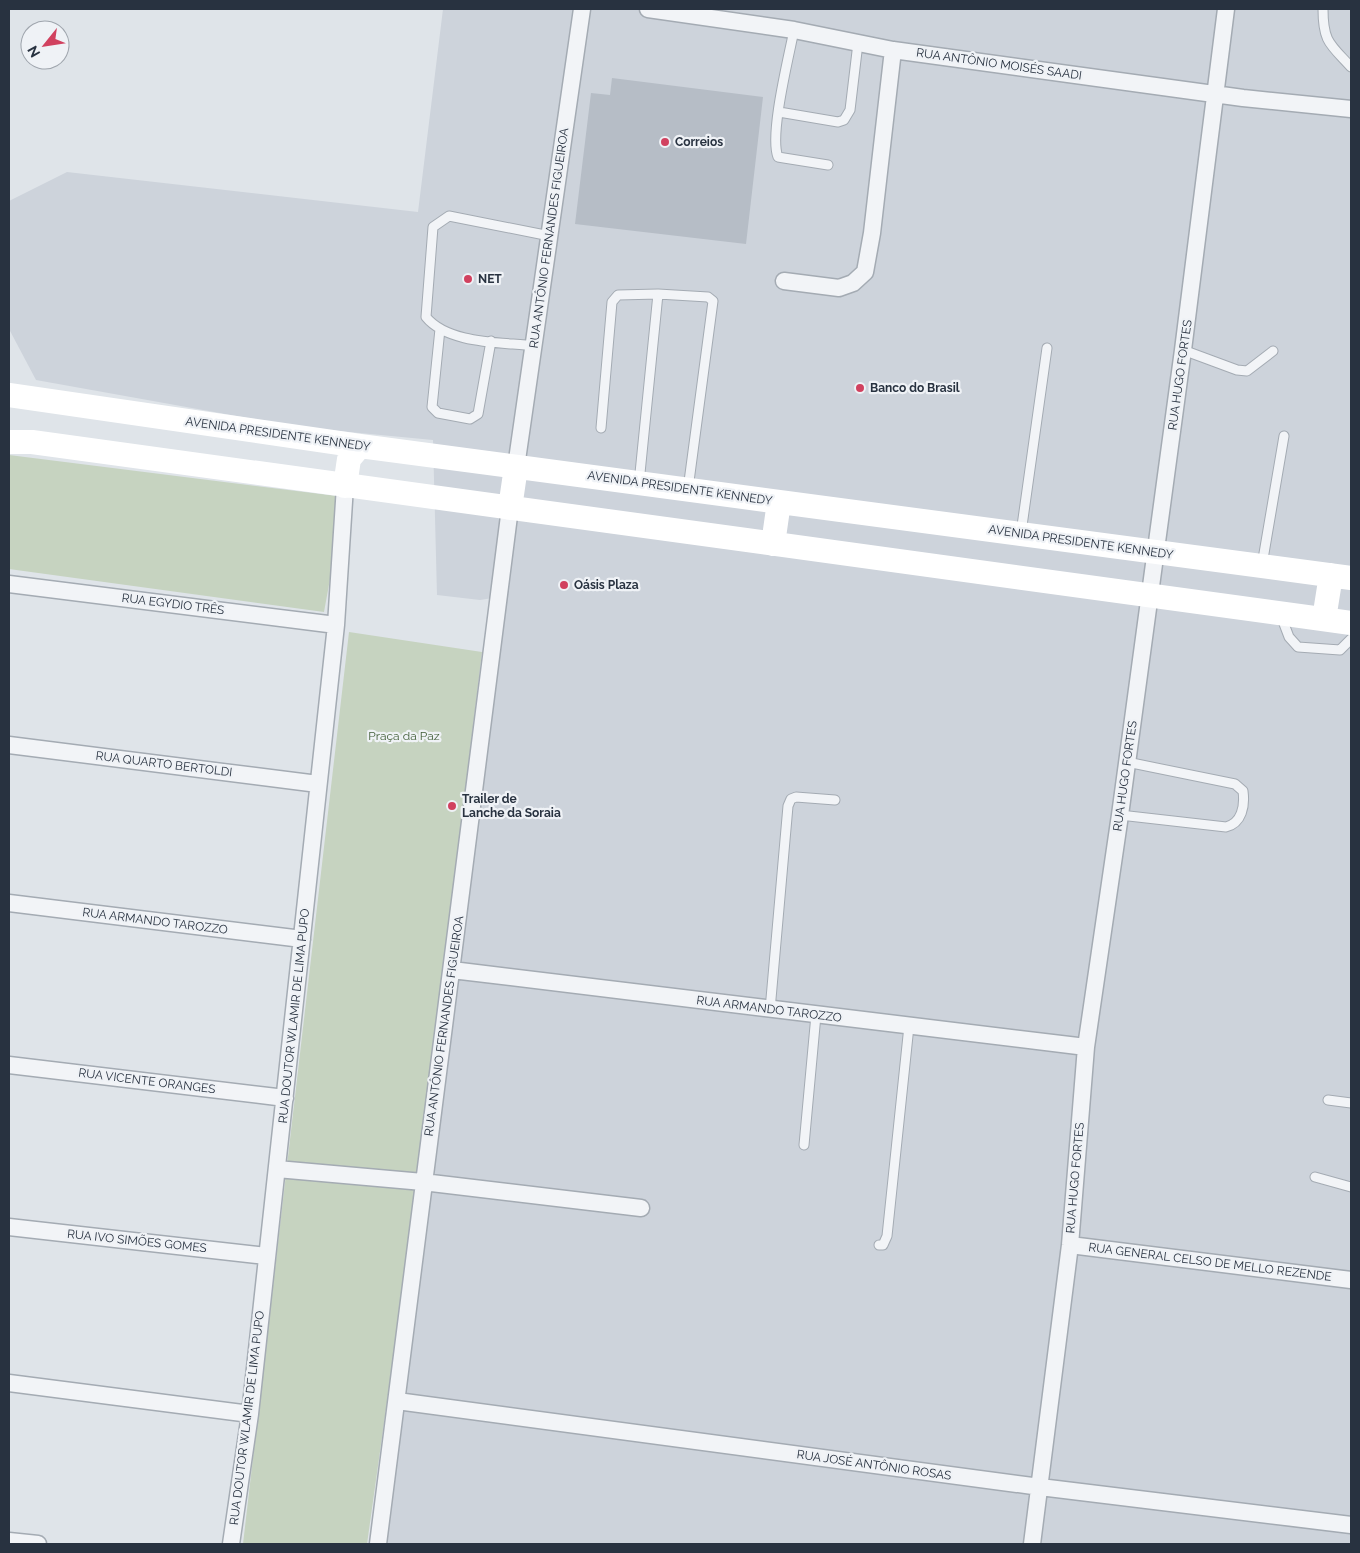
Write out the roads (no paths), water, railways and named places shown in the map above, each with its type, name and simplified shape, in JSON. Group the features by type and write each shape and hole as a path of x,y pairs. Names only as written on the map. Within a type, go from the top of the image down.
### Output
{"main road":[{"name":"AVENIDA PRESIDENTE KENNEDY","path":"9,395 360,446 1341,577"},
{"path":"9,442 42,444 1351,623"},
{"path":"345,486 349,460 360,446"},
{"path":"510,508 516,467"},
{"path":"773,544 779,502"},
{"path":"1324,619 1341,577"}],"street":[{"name":"RUA ANTÔNIO FERNANDES FIGUEIROA","path":"516,467 582,9"},
{"name":"RUA ANTÔNIO MOISÉS SAADI","path":"648,9 794,30 893,50 1216,94 1351,106"},
{"name":"RUA HUGO FORTES","path":"1032,1544 1070,1245 1086,1048 1150,595 1226,9"},
{"path":"784,281 839,288 853,283 865,272 872,233 893,50"},
{"name":"RUA DOUTOR WLAMIR DE LIMA PUPO","path":"231,1544 250,1414 285,1098 336,624 345,486"},
{"name":"RUA ANTÔNIO FERNANDES FIGUEIROA","path":"378,1544 510,508"},
{"name":"RUA EGYDIO TRÊS","path":"9,584 336,624"},
{"name":"RUA QUARTO BERTOLDI","path":"9,745 318,784"},
{"name":"RUA ARMANDO TAROZZO","path":"9,903 302,939"},
{"name":"RUA ARMANDO TAROZZO","path":"452,970 1086,1048"},
{"name":"RUA VICENTE ORANGES","path":"9,1065 285,1098"},
{"path":"277,1169 423,1182 641,1208"},
{"name":"RUA IVO SIMÕES GOMES","path":"9,1227 266,1256"},
{"name":"RUA GENERAL CELSO DE MELLO REZENDE","path":"1070,1245 1351,1280"},
{"path":"9,1383 250,1414"},
{"name":"RUA JOSÉ ANTÔNIO ROSAS","path":"397,1401 1040,1487 1351,1524"},
{"path":"9,1541 38,1544"}],"lane":[{"path":"1323,9 1323,30 1327,40 1351,67"},
{"path":"794,30 779,112 775,150 778,157 828,165"},
{"path":"779,112 838,122 844,120 850,110 858,43"},
{"path":"534,346 451,336 426,317 433,227 449,216 550,236"},
{"path":"601,428 612,302 618,294 708,297 713,301 688,490"},
{"path":"639,483 658,294"},
{"path":"440,329 432,407 438,413 470,420 478,414 491,341"},
{"path":"1021,533 1047,348"},
{"path":"1183,350 1237,370 1246,371 1273,351"},
{"path":"1262,565 1284,436"},
{"path":"1280,613 1289,637 1298,647 1340,650 1351,639"},
{"path":"1120,815 1226,827 1234,824 1241,816 1244,799 1243,791 1235,784 1127,762"},
{"path":"770,1010 788,806 791,799 796,797 835,800"},
{"path":"804,1145 816,1015"},
{"path":"879,1245 886,1241 887,1236 909,1026"},
{"path":"1328,1100 1351,1103"},
{"path":"1315,1176 1351,1187"}],"place":[{"name":"Correios","path":"665,142"},
{"name":"NET","path":"468,279"},
{"name":"Banco do Brasil","path":"860,388"},
{"name":"Oásis Plaza","path":"564,585"},
{"name":"Trailer de Lanche da Soraia","path":"452,806"}],"park label":[{"name":"Praça da Paz","path":"404,736"}]}
